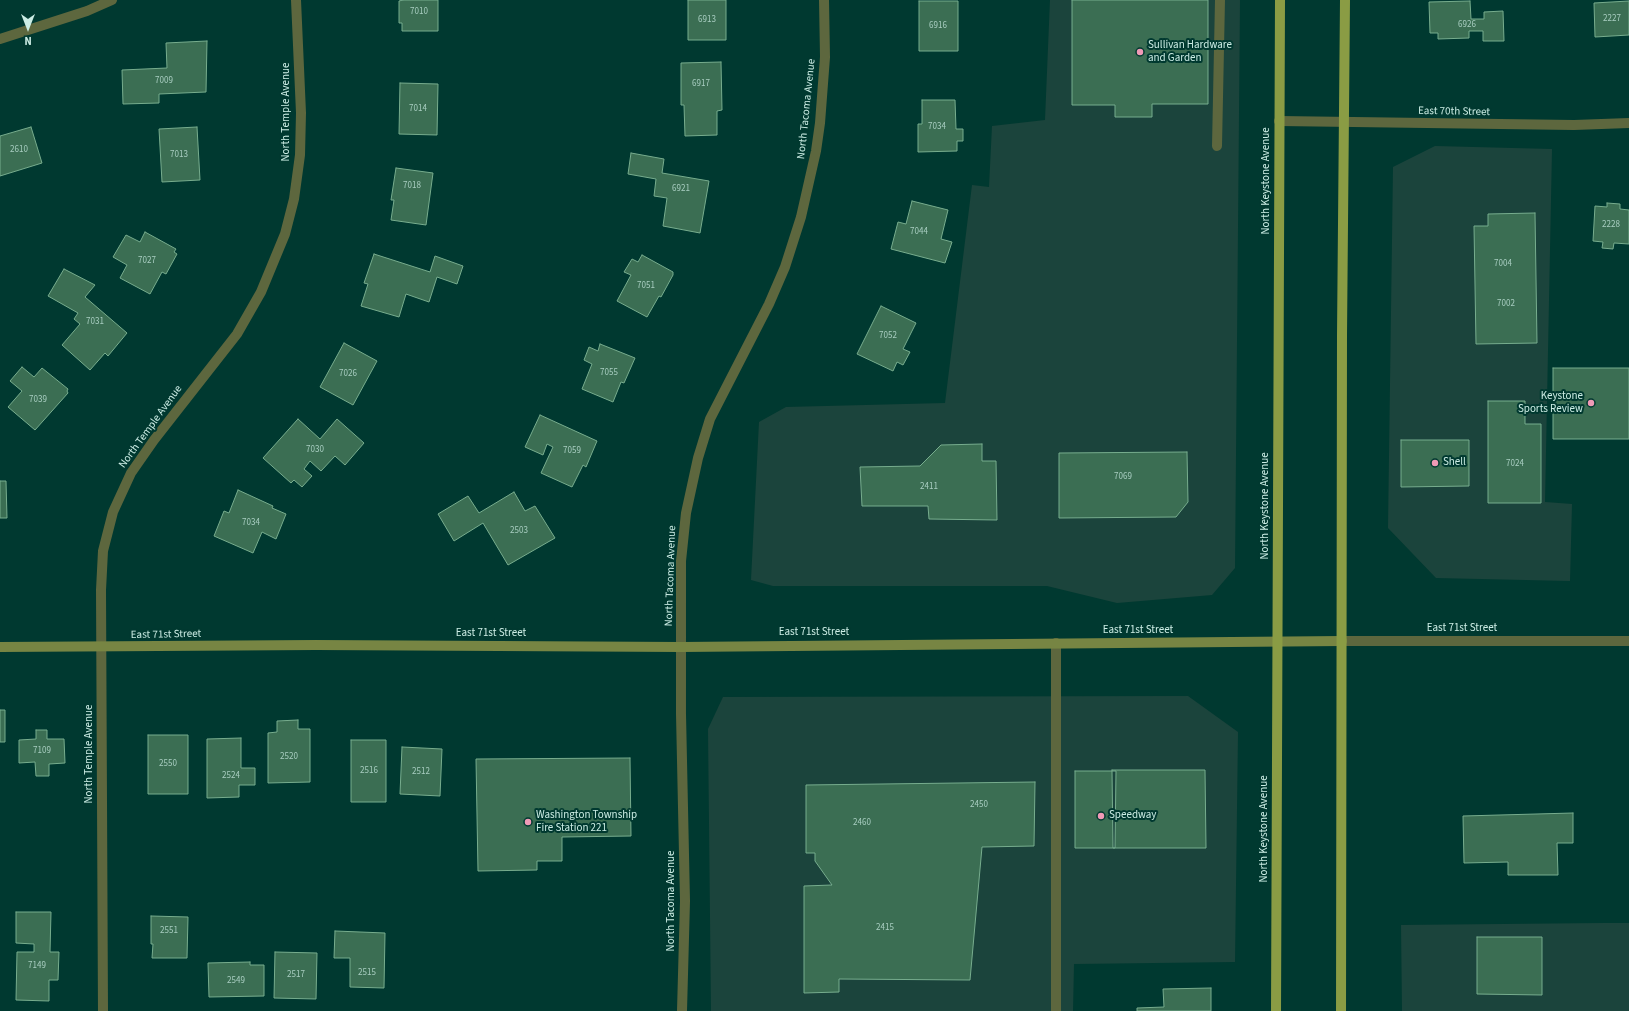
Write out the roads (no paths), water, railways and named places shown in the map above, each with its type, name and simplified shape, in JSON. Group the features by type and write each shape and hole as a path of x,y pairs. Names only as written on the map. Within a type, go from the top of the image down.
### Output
{"main road":[{"name":"North Keystone Avenue","path":"1276,1011 1280,0"},
{"path":"1341,1011 1345,0"},
{"name":"East 71st Street","path":"0,647 324,645 681,647 1342,641"}],"street":[{"path":"0,39 87,11 112,0"},
{"name":"North Temple Avenue","path":"103,1011 102,560 109,527 120,494 138,462 237,334 261,292 285,234 295,193 301,137 296,0"},
{"name":"North Tacoma Avenue","path":"682,1011 685,901 681,561 686,513 698,458 710,419 763,317 785,267 801,217 816,151 823,97 825,57 824,0"},
{"path":"1217,146 1220,0"},
{"name":"East 70th Street","path":"1279,121 1574,125 1629,123"},
{"name":"East 71st Street","path":"1342,641 1629,641"},
{"path":"1056,643 1056,1011"}],"place":[{"name":"Sullivan Hardware and Garden","path":"1140,52"},
{"name":"Keystone Sports Review","path":"1591,403"},
{"name":"Shell","path":"1435,463"},
{"name":"Speedway","path":"1101,816"},
{"name":"Washington Township Fire Station 221","path":"528,822"}]}
